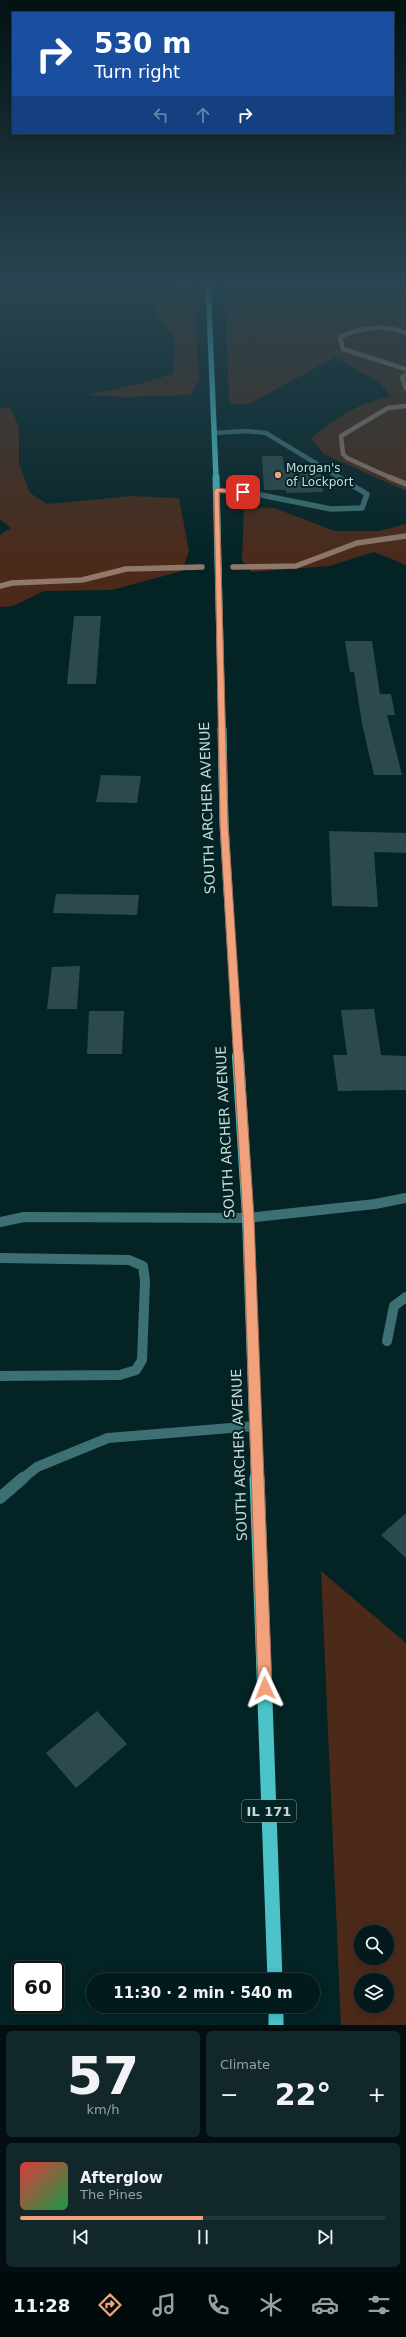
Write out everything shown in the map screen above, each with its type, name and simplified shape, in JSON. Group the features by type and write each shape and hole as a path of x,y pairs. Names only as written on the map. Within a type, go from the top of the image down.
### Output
{"main road":[{"name":"SOUTH ARCHER AVENUE","path":"212,376 217,490 224,824 248,1218 275,1973"},
{"path":"276,2013 276,2025"}],"street":[{"path":"214,432 245,431 266,433 367,494 362,508 331,509 256,494 217,490"},
{"path":"0,1222 24,1217 248,1218 375,1204 406,1198"},
{"path":"0,1258 129,1260 143,1266 146,1281 142,1360 136,1370 120,1375 0,1376"},
{"path":"386,1341 394,1306 406,1297"},
{"path":"0,1498 37,1467 108,1438 256,1426"}],"shaded area":[{"path":"168,376 199,376 199,380 190,395 123,397 86,395 135,385"},
{"path":"228,376 301,376 249,404 229,404"},
{"path":"367,376 406,376 406,491 324,454 311,438 348,412 369,402 391,397 380,383"},
{"path":"10,407 19,427 19,464 30,493 47,504 132,496 179,498 189,551 182,571 112,590 44,591 13,606 0,607 0,535 11,528 0,519 0,409"},
{"path":"244,507 274,508 335,531 379,531 406,524 406,565 374,552 329,566 251,572 242,560"},
{"path":"321,1571 406,1643 406,2025 341,2025"}],"building":[{"name":"Morgan's of Lockport","path":"262,456 283,456 284,469 292,469 292,471 321,471 323,492 286,493 286,490 264,490"},
{"path":"74,616 101,616 96,684 67,684"},
{"path":"345,641 372,641 380,694 391,694 395,715 387,715 402,775 374,775 362,724 354,672 350,672"},
{"path":"101,775 141,776 137,803 96,802"},
{"path":"329,831 406,833 406,853 374,852 378,907 332,906"},
{"path":"56,894 139,895 137,915 53,913"},
{"path":"80,966 77,1009 47,1009 52,967"},
{"path":"374,1009 381,1055 406,1056 406,1090 338,1091 333,1055 347,1055 341,1010"},
{"path":"89,1011 124,1011 122,1054 87,1054"},
{"path":"406,1513 406,1558 381,1535"},
{"path":"97,1711 127,1744 76,1788 46,1753"}],"waterway":[{"path":"405,376 402,377 406,389"},
{"path":"391,478 347,458 343,454 341,436 388,408 406,406"},
{"path":"389,477 406,484"},
{"path":"233,567 296,566 357,543 406,536"},
{"path":"0,586 12,583 82,580 126,569 202,567"}],"place":[{"name":"Morgan's of Lockport","path":"278,475"}],"route":[{"path":"243,492 217,490 218,573 224,824 248,1218 265,1688"}]}
